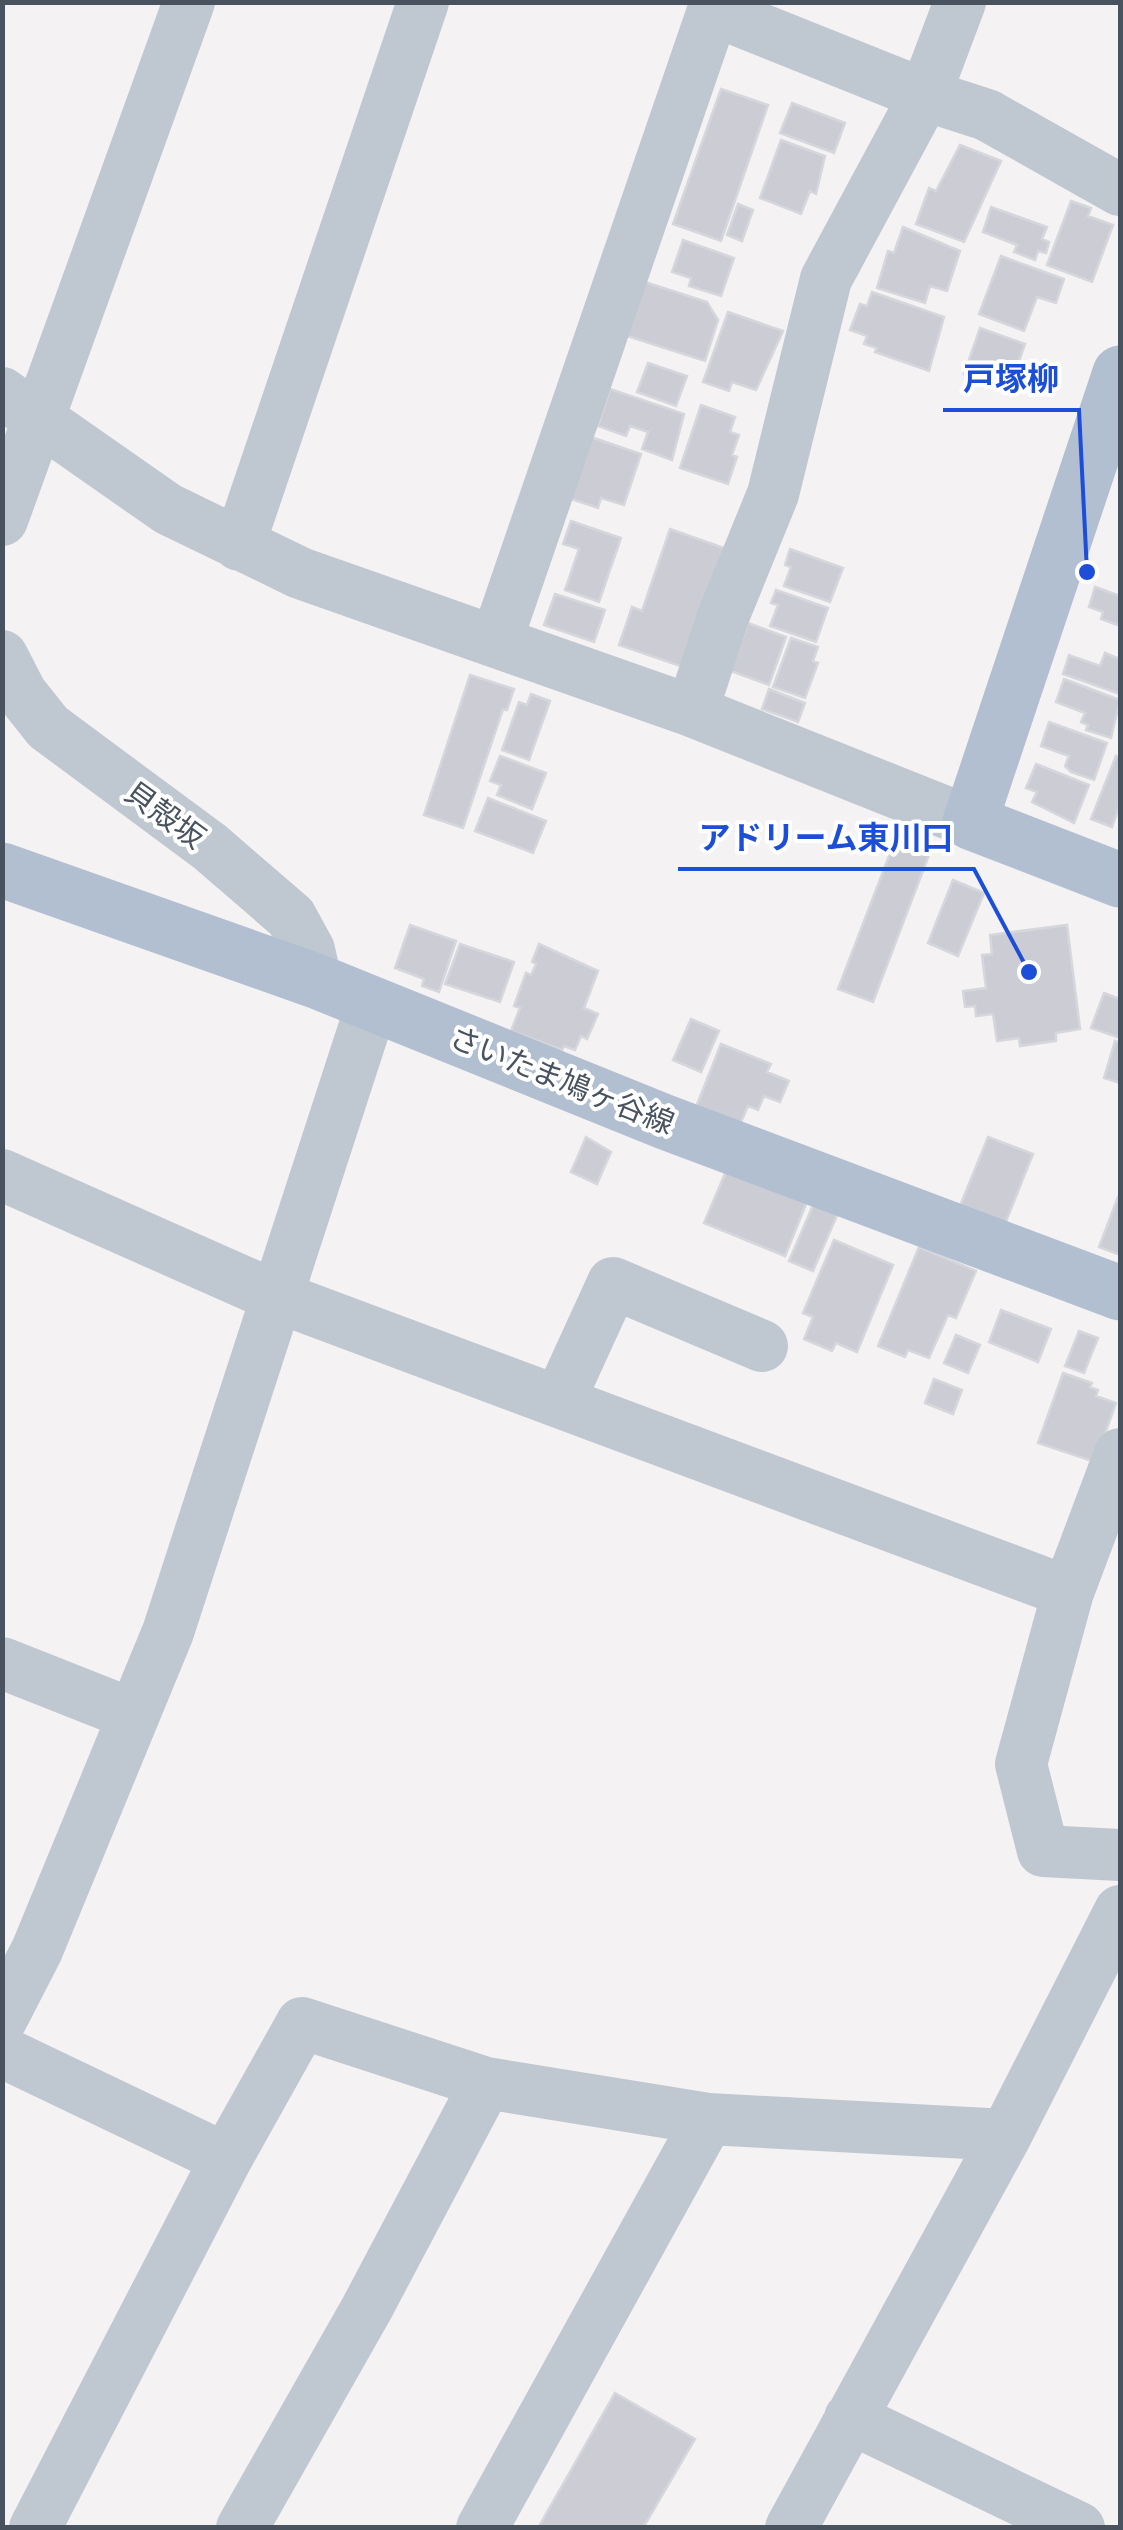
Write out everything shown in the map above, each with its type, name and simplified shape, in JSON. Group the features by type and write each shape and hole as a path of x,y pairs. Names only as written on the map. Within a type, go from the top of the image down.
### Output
{"main road":[{"path":"1120,373 970,822 1120,880"},
{"name":"さいたま鳩ヶ谷線","path":"2,870 316,981 665,1122 1120,1293"}],"street":[{"path":"2,520 20,406 189,2"},
{"path":"239,545 423,2"},
{"path":"692,711 722,617 773,494 826,279 925,95 960,2"},
{"path":"496,642 714,6 925,95 987,115 1120,190"},
{"path":"20,406 168,508 300,573 692,711 970,822"},
{"name":"貝殻坂","path":"2,656 21,692 48,727 210,847 291,918 309,950 316,981"},
{"path":"2,2018 20,1942 168,1632 372,1004"},
{"path":"2,1175 275,1296 1068,1592"},
{"path":"560,1401 613,1282 762,1346"},
{"path":"1118,1469 1068,1592 1021,1764 1043,1851 1120,1855"},
{"path":"2,1663 131,1714"},
{"path":"791,2528 1006,2135 1120,1910"},
{"path":"34,2528 226,2159 302,2022 486,2083 708,2118 1006,2135"},
{"path":"2,2052 226,2159"},
{"path":"242,2528 368,2308 486,2083"},
{"path":"482,2528 708,2118"},
{"path":"850,2418 1078,2528"}],"building":[{"path":"721,89 768,105 721,241 673,224"},
{"path":"792,103 845,123 834,153 780,133"},
{"path":"781,140 825,156 816,194 810,191 801,214 760,198"},
{"path":"960,145 1001,161 964,242 916,224 929,188 936,191"},
{"path":"1071,201 1091,208 1088,216 1113,225 1092,282 1047,265"},
{"path":"738,204 753,210 742,241 727,235"},
{"path":"991,207 1047,227 1042,239 1049,242 1046,253 1038,251 1035,260 1014,252 1017,245 983,232"},
{"path":"903,227 960,251 947,291 930,286 925,303 877,288 888,251 894,253"},
{"path":"683,240 734,258 721,296 689,286 691,278 672,272"},
{"path":"1001,256 1064,279 1056,303 1037,297 1024,331 979,314"},
{"path":"645,282 707,302 718,320 705,361 627,336"},
{"path":"872,292 944,317 929,371 875,352 877,348 864,344 867,336 850,330 860,304 867,306"},
{"path":"728,312 783,331 756,390 732,382 729,391 703,382"},
{"path":"980,328 1025,344 1009,390 964,374"},
{"path":"648,363 687,376 676,406 637,392"},
{"path":"610,389 684,414 672,460 642,449 648,432 630,426 626,436 598,426"},
{"path":"701,405 735,417 730,432 739,435 732,455 737,457 728,484 680,468"},
{"path":"591,437 641,454 624,505 601,498 598,508 571,499"},
{"path":"571,521 621,538 599,602 565,590 579,549 563,544"},
{"path":"670,529 724,548 683,667 619,645 632,607 642,611"},
{"path":"790,549 843,568 830,602 784,586 791,567 785,565"},
{"path":"1095,587 1120,596 1120,626 1101,619 1103,612 1089,607"},
{"path":"776,590 828,608 816,642 770,626 778,605 771,603"},
{"path":"555,594 605,610 594,642 544,625"},
{"path":"748,623 786,637 769,685 731,671"},
{"path":"791,638 818,647 813,661 818,663 805,698 773,687"},
{"path":"1105,653 1120,659 1120,694 1063,674 1069,655 1100,666"},
{"path":"470,675 514,689 507,710 503,709 463,828 424,815"},
{"path":"1064,679 1120,700 1111,738 1086,730 1088,725 1081,722 1085,713 1056,702"},
{"path":"769,689 805,703 798,722 762,709"},
{"path":"531,694 550,701 529,760 502,750 519,702 527,705"},
{"path":"1049,722 1107,743 1094,780 1071,772 1065,766 1069,756 1041,746"},
{"path":"500,756 546,773 532,809 497,795 501,785 490,781"},
{"path":"1116,756 1120,758 1120,804 1112,827 1091,819"},
{"path":"1036,764 1089,785 1074,823 1032,802 1037,792 1026,788"},
{"path":"488,798 546,821 533,853 475,831"},
{"path":"897,835 932,847 873,1002 838,989"},
{"path":"953,880 984,893 958,956 928,943"},
{"path":"410,925 456,941 439,992 422,986 424,979 395,968"},
{"path":"1067,925 1080,1029 1056,1033 1056,1041 1020,1046 1019,1038 997,1041 993,1014 976,1016 975,1006 965,1007 963,991 986,988 982,955 992,954 990,935"},
{"path":"460,944 514,962 500,1002 445,984"},
{"path":"539,944 598,971 584,1008 598,1014 587,1039 581,1036 575,1050 564,1046 562,1050 511,1031 520,1008 514,1006 526,973 531,975 536,964 532,962"},
{"path":"1104,993 1120,999 1120,1038 1091,1028"},
{"path":"691,1019 719,1031 701,1072 673,1060"},
{"path":"1115,1041 1120,1043 1120,1083 1104,1078"},
{"path":"721,1044 771,1064 767,1072 789,1081 780,1102 764,1096 758,1110 748,1106 738,1129 694,1112"},
{"path":"586,1137 611,1152 597,1184 571,1172"},
{"path":"988,1137 1033,1154 1005,1224 960,1206"},
{"path":"727,1169 807,1202 785,1256 704,1223"},
{"path":"1120,1198 1120,1255 1099,1247"},
{"path":"814,1203 838,1213 813,1271 789,1261"},
{"path":"834,1240 893,1265 857,1352 836,1343 832,1351 804,1339 813,1317 803,1313"},
{"path":"919,1247 976,1271 956,1318 948,1315 929,1358 908,1350 905,1357 878,1346"},
{"path":"1001,1310 1051,1329 1038,1362 989,1342"},
{"path":"1079,1331 1098,1338 1084,1373 1065,1366"},
{"path":"956,1335 980,1345 968,1373 944,1363"},
{"path":"1063,1373 1092,1383 1090,1387 1098,1390 1096,1396 1116,1403 1095,1462 1038,1443"},
{"path":"934,1379 962,1390 953,1414 925,1403"},
{"path":"615,2393 695,2439 643,2528 538,2528"}],"place":[{"name":"戸塚柳","path":"1087,572"},
{"name":"アドリーム東川口","path":"1029,972"}]}
